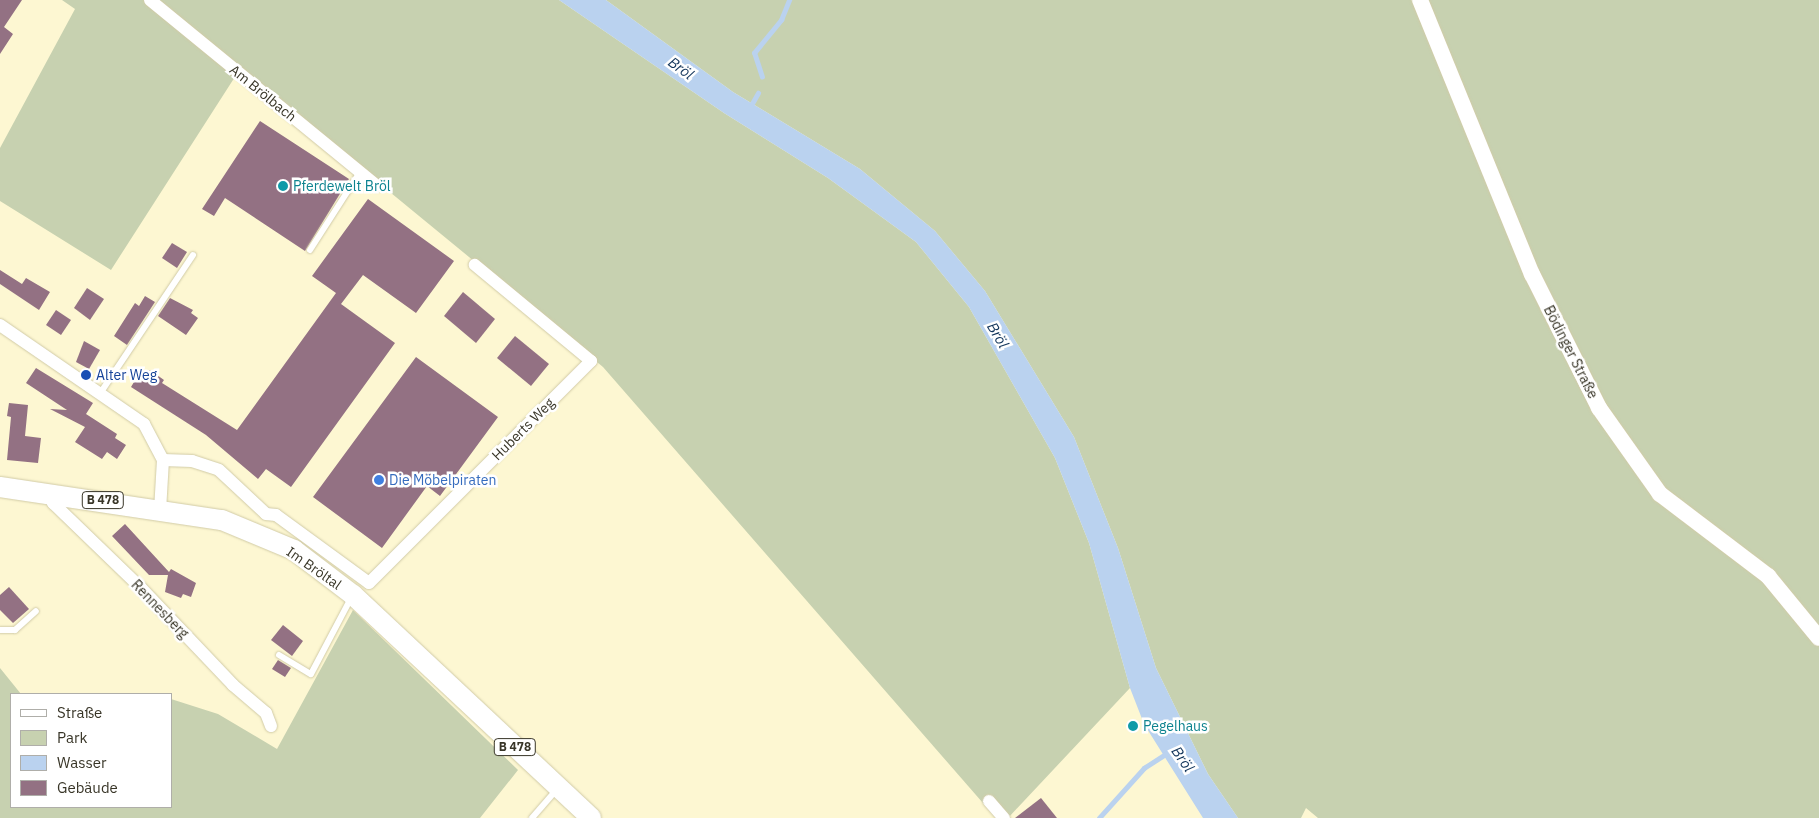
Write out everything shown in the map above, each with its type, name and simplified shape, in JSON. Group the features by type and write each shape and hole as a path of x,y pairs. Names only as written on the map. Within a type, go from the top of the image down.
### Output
{"main road":[{"name":"Im Bröltal","path":"0,486 222,520 294,550 353,595 591,818"}],"street":[{"name":"Am Brölbach","path":"150,0 377,186"},
{"name":"Bödinger Straße","path":"1420,0 1532,274 1599,408 1660,494 1768,576 1819,638"},
{"name":"Huberts Weg","path":"164,460 192,460 219,470 266,514 276,515 370,583 591,361 475,265"},
{"path":"0,327 101,392 144,424 164,460 160,510"},
{"name":"Rennesberg","path":"47,492 53,504 141,588 234,685 266,713 271,726"},
{"path":"989,801 1004,818"}],"lane":[{"path":"310,250 360,172"},
{"path":"101,392 193,255"},
{"path":"279,655 311,674 353,595"},
{"path":"0,630 15,630 36,611"},
{"path":"532,818 558,787"}],"green space":[{"path":"62,0 559,0 724,113 828,178 916,242 969,307 1055,458 1089,543 1130,688 1008,818 996,818 603,367 240,69 111,270 0,201 0,148 75,9"},
{"path":"606,0 1819,0 1819,818 1318,818 1306,808 1301,818 1238,818 1208,774 1156,668 1118,548 1074,437 985,291 935,231 860,169 733,92"},
{"path":"353,610 518,770 480,818 0,818 0,668 20,693 10,693 10,808 172,808 172,699 218,714 277,749"}],"water":[{"name":"Bröl","path":"559,0 606,0 733,92 860,169 935,231 985,291 1074,437 1118,548 1156,668 1208,774 1238,818 1203,818 1144,724 1130,688 1089,543 1055,458 969,307 916,242 828,178 724,113"}],"building":[{"path":"0,0 22,0 4,27 13,34 0,54"},
{"name":"Pferdewelt Bröl","path":"260,121 349,179 305,251 225,198 214,216 202,209"},
{"path":"368,199 454,261 416,313 363,275 341,304 395,343 291,487 266,469 258,479 206,435 131,387 140,372 146,375 150,370 164,380 162,383 237,430 336,293 312,276"},
{"path":"172,243 187,252 177,268 162,258"},
{"path":"0,270 22,284 26,278 50,292 39,310 0,284"},
{"path":"87,288 104,299 90,320 74,308"},
{"path":"463,292 495,319 476,343 444,316"},
{"path":"145,296 155,302 127,345 114,336 135,303 139,306"},
{"path":"170,298 193,310 191,313 198,318 186,335 158,316"},
{"path":"56,310 71,320 61,335 46,325"},
{"path":"515,336 549,364 531,386 497,358"},
{"path":"84,341 100,350 89,369 76,362"},
{"path":"416,357 498,417 440,496 427,486 382,548 313,497"},
{"path":"36,368 93,403 86,414 117,434 115,438 126,445 117,459 107,452 102,459 75,442 85,427 50,409 67,410 26,383"},
{"path":"9,403 28,405 25,436 41,438 38,463 7,460 11,417 7,416"},
{"path":"125,524 169,572 171,569 196,583 191,597 183,594 181,598 165,592 168,575 149,575 112,536"},
{"path":"9,587 29,609 13,623 0,610 0,595"},
{"path":"283,625 303,641 292,656 271,640"},
{"path":"278,660 291,668 285,677 272,669"},
{"path":"1041,798 1057,818 1015,818"}],"waterway":[{"path":"762,77 754,53 781,20 789,0"},
{"path":"750,107 758,93"},
{"name":"Bröl","path":"1099,818 1144,768 1169,752"}],"place":[{"name":"Pferdewelt Bröl","path":"283,186"},
{"name":"Alter Weg","path":"86,375"},
{"name":"Die Möbelpiraten","path":"379,480"},
{"name":"Pegelhaus","path":"1133,726"}]}
